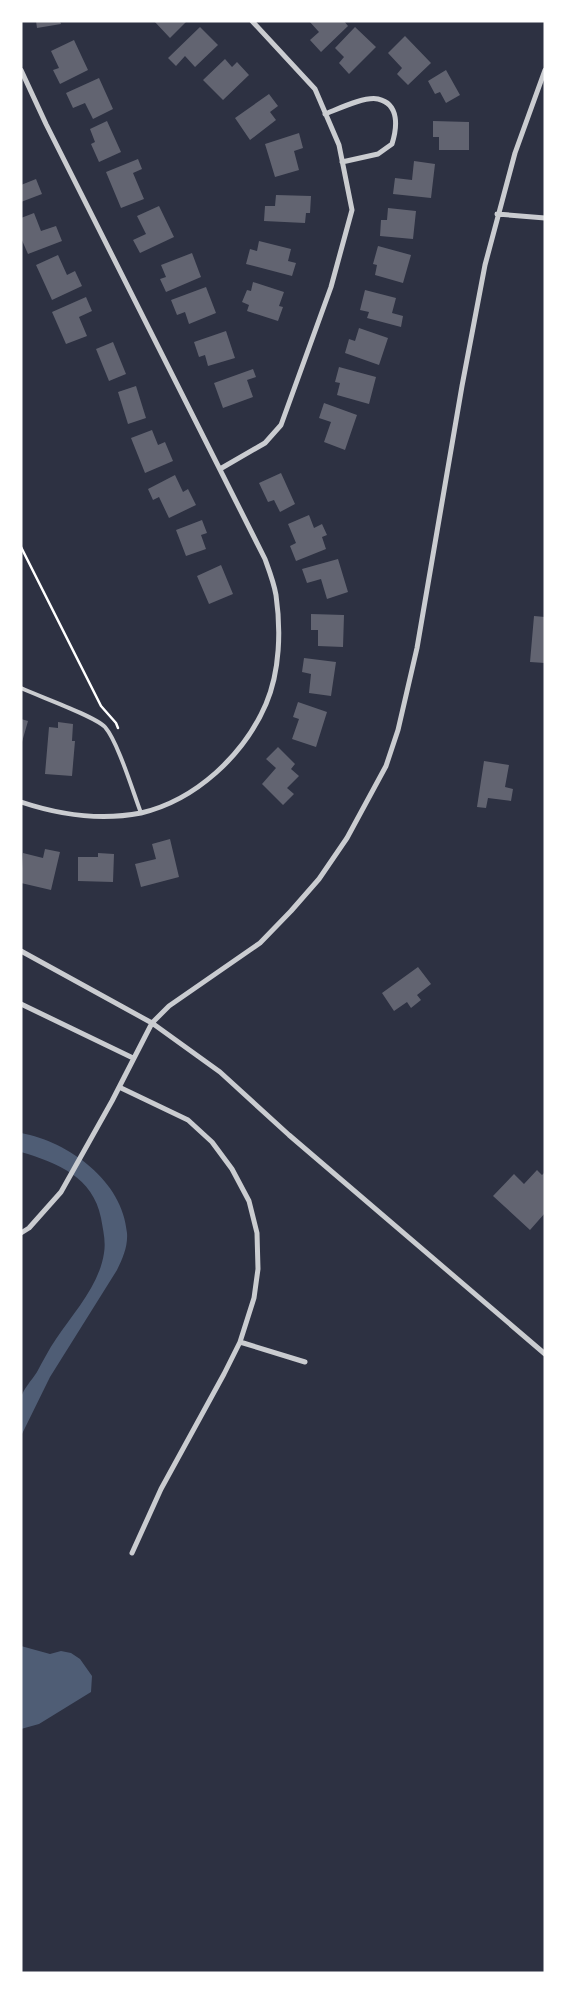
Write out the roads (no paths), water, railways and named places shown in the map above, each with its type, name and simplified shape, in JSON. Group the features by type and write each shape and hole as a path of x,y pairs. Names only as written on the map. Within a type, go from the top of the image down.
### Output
{"street":[{"path":"220,469 265,443 281,426 330,287 352,210 339,145 315,89 252,21"},
{"path":"21,70 46,124 265,559 276,594 279,631 276,667 267,703 250,734 230,759 202,784 177,799 141,812 91,817 49,811 21,802"},
{"path":"21,1233 29,1228 61,1192 152,1023 169,1006 260,943 291,911 319,879 347,838 386,766 398,730 417,648 485,265 497,214 515,153 545,70"},
{"path":"326,114 363,100 378,99 389,106 396,118 396,131 392,144 378,154 342,162"},
{"path":"497,214 545,218"},
{"path":"21,951 152,1023 220,1072 289,1134 545,1354"},
{"path":"21,1004 133,1058"},
{"path":"119,1087 188,1120 212,1142 232,1169 249,1201 257,1233 258,1269 254,1298 240,1342 161,1489 132,1553"},
{"path":"240,1342 305,1362"}],"lane":[{"path":"21,688 104,726 112,740 141,812"}],"water":[{"path":"21,1133 57,1145 75,1155 104,1181 116,1197 123,1214 127,1243 117,1270 50,1377 21,1436 20,1407 22,1395 53,1343 91,1288 101,1265 105,1244 97,1204 90,1192 82,1182 60,1167 21,1152"},
{"path":"21,1646 50,1654 61,1651 71,1653 80,1659 92,1676 91,1692 39,1724 21,1729"}]}
